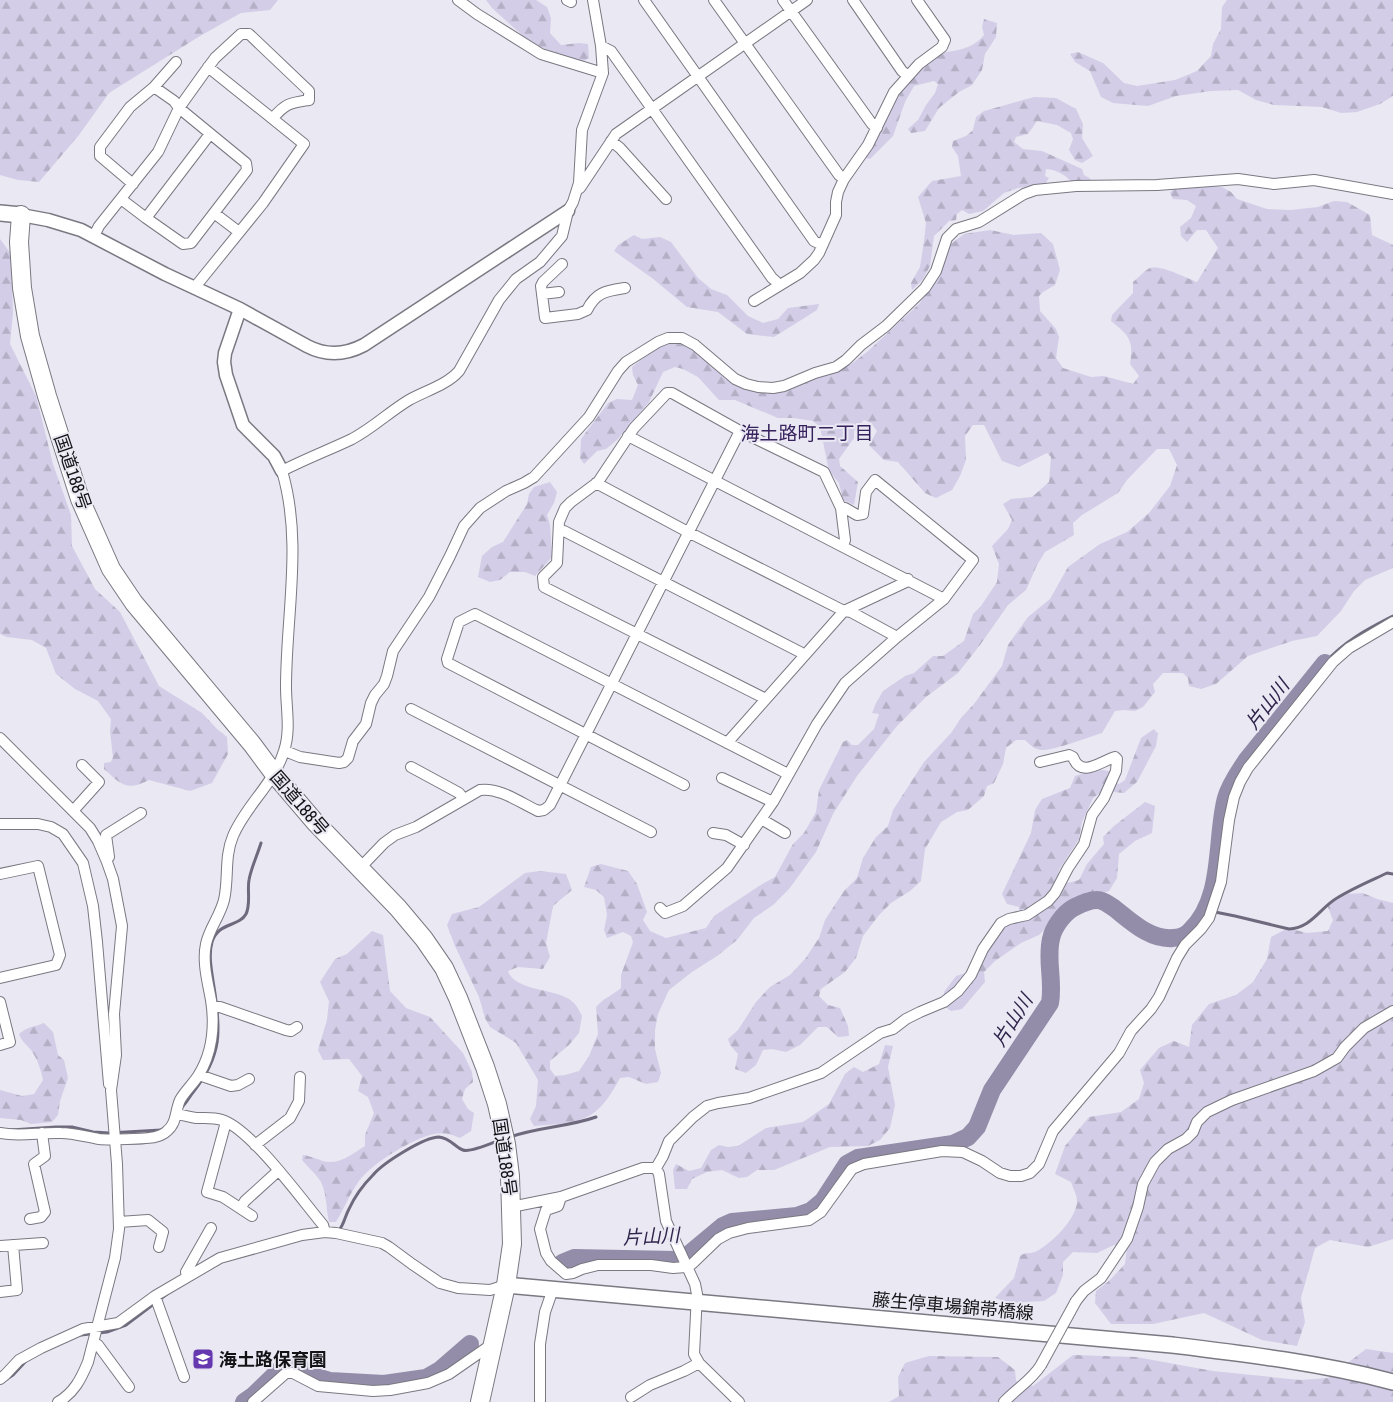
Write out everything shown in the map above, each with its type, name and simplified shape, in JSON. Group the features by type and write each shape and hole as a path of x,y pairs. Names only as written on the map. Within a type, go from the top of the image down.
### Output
{"highway":[{"name":"国道188号","path":"21,215 19,242 22,288 30,336 80,499 111,569 134,603 252,744 275,775 315,822 398,908 424,939 444,968 485,1067 497,1104 506,1144 510,1176 512,1244 506,1285 480,1402"}],"main road":[{"path":"0,212 21,215"},
{"name":"藤生停車場錦帯橋線","path":"506,1285 1172,1345 1270,1357 1393,1382"}],"street":[{"path":"458,0 541,54 603,73"},
{"path":"282,471 310,456 352,438 370,428 408,401 453,378 459,371 499,300 516,279 540,262 562,236 568,211 581,176 582,130 603,73 601,46 593,0"},
{"path":"644,0 814,241 822,245"},
{"path":"714,0 839,175 844,179"},
{"path":"783,0 872,124 877,128"},
{"path":"577,191 585,183 616,134 807,0"},
{"path":"852,0 902,71 908,76"},
{"path":"754,301 779,284 800,273 814,260 836,215 838,192 844,179 868,145 894,92 927,56 942,47 945,40 917,0"},
{"path":"94,236 99,226 163,144 179,108 208,67 241,34 248,34 309,91 309,100 283,107 274,118"},
{"path":"601,46 611,51 772,278 779,284"},
{"path":"133,184 100,156 100,147 130,107 154,87 176,62"},
{"path":"195,288 263,203 304,144 274,118 208,67"},
{"path":"121,199 183,244 191,242 247,170 246,164 154,87"},
{"path":"146,218 210,134"},
{"path":"610,141 620,148 666,199"},
{"path":"285,751 300,757 339,763 344,762 348,758 354,741 366,724 375,694 384,684 393,651 429,597 470,516 506,491 534,477 589,417 626,362 658,342 668,338 682,338 695,345 735,379 758,387 774,388 784,386 815,372 836,367 886,326 924,288 936,271 947,238 956,229 979,222 1024,194 1035,190 1076,186 1157,185 1238,179 1274,184 1314,180 1393,194"},
{"path":"21,215 48,220 81,230 165,274 240,308 315,350 332,353 348,352 364,345 568,211"},
{"path":"214,213 239,232"},
{"path":"562,264 543,282 542,294 545,318 578,314 587,310 592,300 601,294 625,288"},
{"path":"523,273 526,276 543,282"},
{"path":"542,294 559,292"},
{"path":"0,1133 10,1135 74,1133 102,1139 155,1137 166,1132 173,1125 181,1099 199,1075 205,1062 212,1036 212,1008 205,947 223,903 227,885 227,857 232,837 245,813 275,775 285,751 287,735 286,687 292,519 288,492 282,471 274,456 244,425 226,375 225,353 240,308"},
{"path":"766,699 544,587 543,577 557,563 559,522 565,508 596,483 634,428 667,393 672,393 740,431 824,472 841,508 846,540 844,546"},
{"path":"360,869 384,843 396,835 416,828 480,790 497,791 538,811 550,806 740,431"},
{"path":"628,436 944,599"},
{"path":"660,908 665,913 683,906 727,868 773,802 817,724 845,683 944,599 972,560 875,480 866,492 863,514 857,515 845,508 841,508"},
{"path":"596,483 688,532 844,611 851,612 897,637"},
{"path":"559,531 804,655"},
{"path":"727,743 844,611 906,582 908,579"},
{"path":"684,785 448,663 447,659 459,622 475,614 788,774"},
{"path":"683,1260 692,1264 718,1239 729,1233 748,1228 809,1220 821,1212 852,1169 864,1164 942,1151 955,1151 963,1152 1005,1174 1020,1176 1030,1174 1039,1164 1053,1131 1119,1053 1131,1031 1159,997 1185,945 1201,929 1208,918 1221,882 1234,797 1248,768 1333,662 1348,648 1393,622"},
{"path":"411,709 651,832"},
{"path":"0,738 90,828 98,841 113,879 122,926 114,1014 116,1055 111,1090"},
{"path":"656,1168 669,1141 707,1106 749,1098 821,1073 880,1034 893,1029 906,1019 944,1002 971,975 983,949 1001,923 1027,915 1048,901 1055,893 1068,868 1084,844 1092,815 1104,798 1117,766 1115,756 1086,768 1080,767 1069,755 1040,762"},
{"path":"73,811 99,782 82,765"},
{"path":"411,767 459,793 464,798"},
{"path":"722,778 773,802"},
{"path":"107,862 109,860 106,835 141,813"},
{"path":"761,819 785,832"},
{"path":"0,824 38,824 51,827 63,834 83,863 93,906 97,942 117,1164 119,1222 114,1258 93,1344 82,1378 73,1391 58,1402"},
{"path":"713,833 726,835 744,845"},
{"path":"0,874 38,866 60,955 56,965 0,978"},
{"path":"0,1002 10,1042 0,1045"},
{"path":"212,1008 220,1007 286,1030 291,1031 297,1027"},
{"path":"1004,1402 1016,1389 1032,1377 1076,1301 1084,1291 1101,1278 1127,1239 1138,1208 1143,1184 1155,1162 1168,1149 1186,1139 1193,1132 1197,1122 1207,1112 1232,1100 1314,1071 1336,1058 1364,1028 1393,1011"},
{"path":"199,1075 231,1086 238,1085 249,1079"},
{"path":"255,1145 290,1118 299,1101 300,1077"},
{"path":"177,1114 197,1118 209,1117 232,1124 255,1145 278,1171 323,1225 325,1232"},
{"path":"226,1122 207,1192 241,1207 252,1216"},
{"path":"30,1219 42,1217 45,1212 34,1164 45,1156 42,1134"},
{"path":"511,1207 561,1197 643,1168 656,1168"},
{"path":"656,1168 659,1174 666,1221 695,1284 694,1354 699,1363 739,1402"},
{"path":"241,1207 278,1171"},
{"path":"561,1197 558,1206 546,1210 540,1229 546,1254 561,1272 566,1274 573,1273 598,1265 651,1265 673,1268 683,1260"},
{"path":"119,1222 148,1220 163,1232 159,1247"},
{"path":"186,1276 186,1272 210,1228"},
{"path":"0,1379 19,1360 27,1355 83,1329 118,1324 155,1296 186,1276 226,1255 302,1234 325,1232 363,1239 389,1247 440,1283 471,1289 490,1290 506,1285"},
{"path":"0,1246 43,1243"},
{"path":"0,1292 18,1290 13,1245"},
{"path":"540,1402 540,1344 545,1312 553,1289"},
{"path":"155,1296 184,1377"},
{"path":"93,1344 98,1345 129,1387"},
{"path":"253,1402 286,1373 293,1374 318,1386 373,1391 390,1390 428,1384 449,1374 485,1349 492,1348"},
{"path":"631,1397 650,1385 699,1363"}],"green space":[{"path":"0,0 278,0 270,10 241,13 200,36 109,93 79,135 39,182 18,180 0,175"},
{"path":"486,0 536,0 547,7 551,18 550,33 561,45 588,44 589,58 582,62 532,44 492,8"},
{"path":"1227,0 1393,0 1393,96 1380,104 1357,112 1341,113 1322,107 1274,105 1256,100 1238,90 1211,91 1176,96 1148,106 1113,103 1101,97 1090,71 1075,62 1070,54 1078,52 1103,63 1124,83 1137,86 1175,80 1197,71 1211,56 1213,44 1221,29 1222,7"},
{"path":"984,19 997,23 996,37 985,54 982,70 972,85 959,92 939,108 925,131 911,133 908,129 918,120 935,93 938,84 934,81 914,86 905,102 893,136 870,159 865,158 909,81 926,63 947,52 967,47 980,39 984,35 982,27"},
{"path":"1034,97 1056,98 1076,109 1083,124 1082,138 1093,156 1082,163 1075,160 1069,150 1073,139 1071,133 1057,125 1037,121 1028,134 1016,137 1014,142 1023,149 1042,151 1082,169 1084,175 1091,179 1087,183 1072,182 1054,170 1046,169 1045,176 1049,178 1045,184 1018,188 1004,193 983,211 969,214 962,210 957,214 956,220 949,221 934,236 930,266 923,279 912,290 911,283 920,267 926,223 918,197 932,181 961,176 958,156 952,147 953,141 966,136 973,130 976,117 984,111"},
{"path":"1192,184 1222,187 1231,192 1237,199 1267,209 1291,210 1318,207 1334,201 1347,202 1370,215 1372,235 1393,245 1393,568 1365,580 1354,591 1341,611 1317,636 1292,641 1248,656 1216,684 1201,689 1189,686 1188,678 1183,673 1163,673 1153,684 1155,692 1143,707 1135,711 1115,711 1102,733 1047,750 1036,749 1025,740 1016,740 1006,748 1003,764 994,783 987,786 984,796 968,810 957,812 941,822 925,849 921,881 910,891 891,903 879,915 863,936 856,958 845,972 821,989 819,996 828,1005 840,1008 848,1026 849,1036 838,1037 827,1027 818,1027 800,1045 786,1052 772,1049 763,1050 756,1065 746,1073 735,1069 738,1054 730,1045 728,1039 738,1030 756,1002 770,987 790,975 805,959 819,938 825,920 844,891 857,878 863,858 876,837 888,826 893,810 924,762 951,733 1002,666 1008,645 1028,617 1050,599 1068,567 1100,544 1127,532 1149,513 1170,486 1177,465 1169,449 1157,449 1127,480 1118,493 1082,515 1073,523 1074,535 1045,552 1026,590 1008,605 958,673 926,697 897,726 857,776 833,814 816,852 789,889 773,905 754,918 737,940 669,990 658,1014 655,1030 655,1049 661,1073 658,1082 646,1084 629,1077 620,1078 603,1104 595,1112 576,1121 534,1126 530,1119 536,1106 538,1080 516,1043 490,1027 485,1018 479,997 447,925 452,914 479,907 525,873 540,871 566,874 572,890 553,906 546,943 550,957 543,969 518,967 508,971 512,977 525,986 560,995 570,1000 576,1006 582,1016 579,1033 569,1045 550,1061 550,1069 555,1076 579,1071 589,1056 598,1034 596,1007 621,988 621,975 633,942 631,936 623,932 607,938 604,930 607,915 604,897 596,890 584,887 591,867 601,864 628,871 637,884 647,912 643,920 650,931 666,938 706,928 714,916 775,877 793,844 804,833 816,812 819,790 843,742 847,740 852,745 858,745 874,729 879,714 872,713 883,691 905,676 914,673 933,656 943,656 964,641 973,614 981,606 997,582 999,564 992,546 1008,529 1012,520 1003,504 1011,499 1032,497 1049,482 1051,457 1047,453 1019,467 1002,461 984,425 973,425 965,436 966,460 960,476 952,490 936,498 925,493 898,462 884,460 869,445 877,431 871,423 864,420 854,431 854,438 839,459 840,466 858,482 854,505 843,500 839,483 829,471 820,427 813,421 778,418 735,400 719,400 698,377 675,367 663,372 649,402 617,440 606,449 597,451 584,464 580,458 581,439 608,403 617,399 632,400 638,385 633,375 632,367 659,346 677,342 691,347 725,379 748,389 768,391 789,390 850,365 867,352 919,304 935,282 951,244 964,234 990,230 1014,235 1041,233 1053,244 1060,270 1055,285 1039,296 1040,311 1056,329 1059,337 1056,358 1063,368 1091,377 1104,376 1133,384 1139,376 1130,364 1131,350 1129,339 1111,321 1112,315 1133,293 1133,282 1148,269 1165,269 1197,282 1218,248 1206,230 1197,230 1187,242 1181,236 1180,227 1191,218 1196,206 1187,200 1173,199 1170,193 1174,188"},
{"path":"634,235 642,239 660,237 671,242 698,278 711,289 727,295 748,316 763,323 778,319 788,308 819,304 817,310 774,337 747,334 718,312 687,307 652,278 614,251 618,245"},
{"path":"0,239 11,254 13,313 10,344 36,396 53,464 71,515 72,546 95,589 120,612 159,686 202,713 227,737 228,754 212,783 190,791 149,780 141,784 124,785 104,769 104,763 111,762 113,757 110,731 111,719 98,701 75,689 56,674 46,648 32,640 7,637 0,634"},
{"path":"550,482 557,492 554,503 547,515 550,525 552,557 535,576 525,572 510,572 500,580 490,582 478,577 482,556 492,547 503,542 527,504 529,494 534,487"},
{"path":"1154,729 1158,734 1156,746 1137,782 1124,793 1103,791 1093,798 1082,822 1079,839 1059,870 1058,877 1068,883 1079,880 1087,864 1104,844 1103,837 1114,826 1145,802 1155,806 1152,833 1135,841 1119,854 1117,878 1109,891 1072,903 1039,935 1021,943 995,961 984,972 985,982 962,1009 951,1011 944,1006 944,992 956,976 966,973 981,961 1006,926 1020,922 1019,907 1007,904 1002,894 1031,833 1035,810 1042,799 1070,788 1075,776 1092,771 1110,772 1109,780 1119,784 1125,780 1141,738"},
{"path":"1363,893 1393,903 1393,1239 1368,1247 1330,1240 1315,1248 1301,1298 1305,1322 1297,1346 1262,1340 1204,1313 1153,1324 1111,1324 1095,1303 1096,1291 1125,1264 1127,1248 1114,1245 1097,1253 1073,1252 1063,1262 1063,1275 1056,1293 1044,1301 1009,1303 995,1298 1014,1278 1020,1256 1035,1252 1048,1244 1062,1231 1073,1216 1077,1201 1071,1182 1055,1174 1065,1146 1089,1117 1121,1112 1139,1099 1144,1083 1140,1070 1159,1048 1174,1041 1189,1047 1192,1025 1209,1004 1236,995 1253,982 1267,959 1271,937 1288,928 1307,933 1328,931 1333,920 1327,905 1348,894"},
{"path":"372,931 383,935 390,991 406,1008 430,1017 463,1053 472,1072 473,1082 465,1089 462,1099 468,1109 474,1113 471,1131 460,1138 441,1133 425,1136 404,1146 382,1160 359,1181 336,1222 329,1222 323,1187 317,1176 302,1160 303,1155 322,1161 333,1162 352,1154 365,1146 365,1135 374,1113 368,1097 358,1091 362,1076 349,1059 323,1060 318,1050 327,1020 329,1001 320,982 335,959 347,954"},
{"path":"44,1023 53,1032 58,1055 64,1060 68,1078 60,1101 58,1115 52,1122 31,1124 21,1120 0,1118 0,1090 22,1096 34,1094 43,1080 35,1057 19,1034"},
{"path":"885,1045 893,1046 888,1067 895,1105 890,1128 880,1140 868,1146 830,1147 774,1170 757,1170 747,1177 739,1178 722,1170 707,1172 692,1179 687,1189 675,1189 673,1170 676,1164 689,1171 701,1168 711,1150 719,1145 728,1147 738,1146 766,1128 803,1122 829,1104 845,1074 854,1067 863,1072 879,1064"},
{"path":"1366,1349 1393,1353 1393,1402 889,1402 899,1396 898,1377 905,1363 929,1356 998,1357 1015,1370 1016,1381 1033,1386 1073,1355 1136,1357 1213,1371 1300,1380 1328,1378"}],"waterway":[{"name":"片山川","path":"1325,663 1348,642 1393,616"},
{"name":"片山川","path":"562,1263 574,1258 675,1260 687,1256 723,1226 732,1222 797,1216 811,1211 823,1201 847,1164 858,1158 953,1144 968,1137 977,1127 992,1090 1050,1003 1050,947 1052,935 1059,922 1073,908 1088,901 1097,900 1106,903 1142,929 1157,936 1175,938 1190,931 1201,917 1209,902 1214,885 1223,814 1226,798 1232,783 1246,761 1325,663"},
{"path":"180,1109 210,1066 217,1042 218,1017 210,959 212,942 219,931 239,921 246,914 250,875 261,843"},
{"path":"1205,910 1289,929 1297,928 1309,921 1343,894 1387,873 1393,874"},
{"path":"510,1137 596,1117"},
{"path":"11,1130 56,1127 72,1127 93,1132 109,1133 161,1130"},
{"path":"339,1230 359,1191 385,1164 414,1146 439,1137 466,1151 500,1140"},
{"path":"81,1335 107,1332 126,1325 167,1294"},
{"name":"片山川","path":"244,1402 254,1395 285,1365 293,1365 330,1381 384,1384 426,1378 440,1370 470,1344"},
{"path":"7,1379 26,1361"}],"place":[{"name":"海土路保育園","path":"203,1359"}],"district":[{"name":"海土路町二丁目","path":"807,433"}]}
